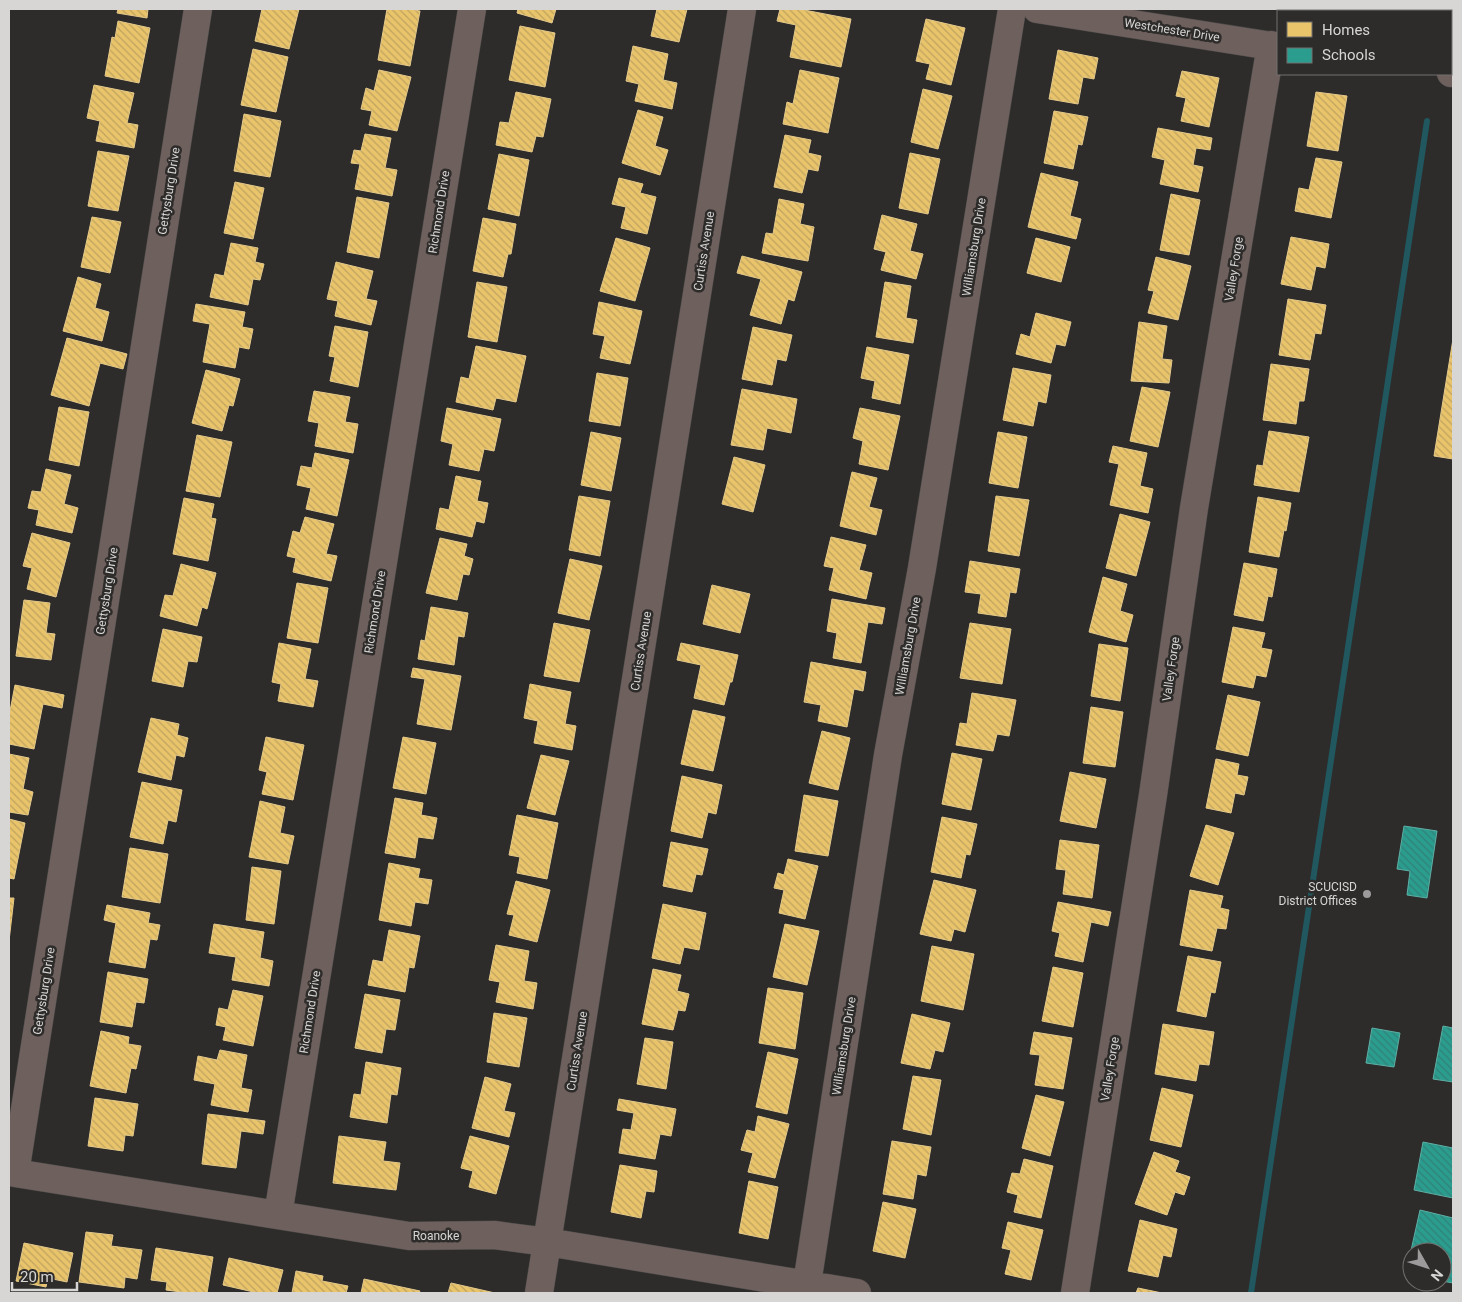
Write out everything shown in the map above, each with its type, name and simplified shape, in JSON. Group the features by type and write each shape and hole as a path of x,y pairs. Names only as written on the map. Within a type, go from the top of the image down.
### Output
{"street":[{"name":"Gettysburg Drive","path":"15,1173 198,9"},
{"name":"Richmond Drive","path":"278,1215 472,9"},
{"name":"Curtiss Avenue","path":"539,1293 742,9"},
{"name":"Williamsburg Drive","path":"807,1284 888,755 922,568 1012,9"},
{"name":"Westchester Drive","path":"1037,9 1275,46"},
{"name":"Valley Forge","path":"1075,1293 1194,508 1275,46"},
{"name":"Roanoke","path":"15,1173 409,1236 494,1235 857,1293"}],"building: Homes":[{"path":"118,9 148,9 147,18 117,13"},
{"path":"262,9 299,9 289,49 255,41"},
{"path":"387,9 420,11 410,66 378,60"},
{"path":"518,9 556,9 552,23 517,13"},
{"path":"657,9 687,9 679,42 651,36"},
{"path":"780,9 799,9 851,19 841,67 790,57 796,25 777,21"},
{"path":"926,19 965,28 951,85 926,79 930,64 916,61"},
{"path":"118,21 150,28 139,83 105,76 112,37 115,38"},
{"path":"520,26 555,33 545,87 509,80"},
{"path":"633,46 668,54 663,80 677,83 672,109 635,101 639,84 626,81"},
{"path":"253,49 288,57 276,112 241,105"},
{"path":"1058,50 1098,58 1094,79 1083,77 1078,104 1049,99"},
{"path":"379,70 411,77 397,131 369,125 372,111 361,109 366,88 374,91"},
{"path":"800,70 839,78 828,133 783,124 787,102 793,104"},
{"path":"1182,71 1219,78 1209,127 1181,121 1186,98 1176,96"},
{"path":"94,85 134,93 127,123 138,125 134,148 96,141 100,121 87,118"},
{"path":"923,89 952,96 938,149 911,142"},
{"path":"516,92 551,99 543,137 536,136 532,152 496,145 500,122 509,123"},
{"path":"1316,92 1347,96 1338,151 1307,146"},
{"path":"638,110 663,117 655,146 668,150 660,175 622,163"},
{"path":"1054,111 1088,117 1082,145 1078,144 1073,169 1044,163"},
{"path":"244,114 281,121 270,177 234,171"},
{"path":"1158,128 1212,138 1210,150 1196,148 1193,165 1203,167 1198,192 1160,184 1165,160 1152,157"},
{"path":"365,134 391,138 385,168 397,170 392,196 355,189 360,164 351,163 354,150 361,151"},
{"path":"785,135 811,140 808,153 821,156 818,171 808,169 802,193 774,187"},
{"path":"98,151 129,156 118,211 88,206"},
{"path":"910,153 940,159 928,214 899,208"},
{"path":"499,154 529,160 519,216 488,209"},
{"path":"1316,158 1342,162 1331,218 1295,211 1299,188 1309,190"},
{"path":"1041,173 1078,182 1070,216 1081,219 1076,239 1028,227"},
{"path":"619,178 643,184 640,193 656,197 647,234 621,228 626,207 612,204"},
{"path":"235,182 264,188 253,239 224,233"},
{"path":"1171,194 1200,200 1189,255 1160,250"},
{"path":"357,197 389,203 379,258 347,252"},
{"path":"779,199 804,204 800,224 814,227 808,261 762,253 766,233 773,234"},
{"path":"882,215 917,224 910,251 923,254 916,279 881,270 886,252 874,249"},
{"path":"92,217 121,222 110,273 81,267"},
{"path":"483,218 516,224 511,254 508,254 503,277 473,271"},
{"path":"1291,237 1329,244 1325,268 1316,266 1311,290 1281,284"},
{"path":"616,238 650,248 635,301 600,291"},
{"path":"1036,238 1070,247 1061,282 1027,273"},
{"path":"231,243 258,248 255,262 264,264 260,280 253,279 248,305 210,297 215,274 224,276"},
{"path":"742,256 802,272 794,301 788,299 781,324 750,315 761,279 737,273"},
{"path":"1156,257 1191,266 1178,320 1148,313 1154,291 1148,290"},
{"path":"336,262 373,271 366,299 377,301 371,325 335,316 338,301 327,299"},
{"path":"78,277 101,284 95,308 109,312 102,341 63,331"},
{"path":"477,282 507,287 497,342 468,337"},
{"path":"885,282 911,286 906,318 917,320 913,343 876,337"},
{"path":"1288,299 1326,305 1321,334 1315,333 1310,360 1279,355"},
{"path":"599,302 642,311 630,364 600,358 605,336 593,334"},
{"path":"196,304 245,312 242,327 253,329 249,349 239,347 235,368 203,362 210,324 193,321"},
{"path":"1036,313 1071,322 1065,346 1056,344 1051,363 1016,354 1021,334 1030,337"},
{"path":"1139,322 1167,326 1162,359 1172,360 1169,383 1131,381"},
{"path":"335,326 368,332 358,387 330,381 335,357 329,356"},
{"path":"753,327 792,335 786,361 777,359 772,385 742,379"},
{"path":"67,338 127,354 123,369 100,363 89,406 51,395"},
{"path":"1453,339 1453,459 1434,456"},
{"path":"476,346 526,356 516,402 496,398 493,410 456,402 461,377 469,379"},
{"path":"867,347 909,355 900,404 872,398 875,381 861,378"},
{"path":"1271,364 1309,369 1304,401 1299,401 1296,424 1263,420"},
{"path":"1013,368 1051,375 1046,403 1038,401 1033,426 1003,420"},
{"path":"206,370 240,379 233,406 229,405 222,431 192,423"},
{"path":"597,373 628,378 620,426 589,421"},
{"path":"1142,387 1170,392 1158,447 1130,441"},
{"path":"742,389 797,399 791,433 767,428 763,450 731,445"},
{"path":"314,391 350,397 345,422 358,424 353,453 315,446 319,423 308,421"},
{"path":"59,407 89,412 79,466 49,460"},
{"path":"447,408 501,419 494,451 484,449 479,471 449,465 453,444 441,441"},
{"path":"860,408 900,416 888,470 859,464 863,441 853,438"},
{"path":"1269,431 1309,437 1299,492 1254,485 1257,465 1263,466"},
{"path":"591,432 621,438 611,491 581,485"},
{"path":"998,432 1027,437 1018,488 989,483"},
{"path":"197,435 232,442 220,497 186,491"},
{"path":"1113,446 1147,453 1140,486 1153,489 1148,513 1110,505 1119,464 1109,462"},
{"path":"315,453 349,460 337,516 306,509 311,488 297,485 301,466 312,468"},
{"path":"734,457 765,465 753,512 722,504"},
{"path":"46,469 71,475 64,504 78,508 72,533 36,525 39,510 28,508 32,491 41,492"},
{"path":"852,472 877,478 869,507 882,510 876,535 840,526"},
{"path":"456,476 481,481 477,501 488,503 484,523 476,521 472,537 436,529 440,508 449,510"},
{"path":"579,496 610,501 600,556 569,550"},
{"path":"996,496 1029,500 1019,556 988,551"},
{"path":"1258,497 1291,503 1279,557 1249,552"},
{"path":"184,498 214,504 211,518 216,519 208,561 173,554"},
{"path":"1120,514 1150,522 1136,576 1106,568"},
{"path":"305,517 334,524 326,554 337,556 331,581 293,572 296,558 287,556 293,531 300,533"},
{"path":"32,533 70,543 56,597 27,589 32,568 23,566"},
{"path":"831,537 866,545 859,570 872,573 866,599 829,590 834,568 824,566"},
{"path":"440,538 467,544 464,556 473,559 469,575 463,574 457,600 426,593"},
{"path":"570,559 602,566 589,620 558,613"},
{"path":"970,561 1020,569 1016,593 1010,592 1006,617 978,613 981,594 965,592"},
{"path":"1244,563 1277,569 1272,597 1268,596 1263,621 1234,615"},
{"path":"181,564 216,573 207,609 202,607 197,626 160,616 165,595 173,596"},
{"path":"1103,577 1127,584 1120,611 1133,615 1126,642 1089,632"},
{"path":"297,583 328,588 318,643 287,638"},
{"path":"712,585 750,594 740,633 703,624"},
{"path":"832,599 885,608 882,624 868,622 861,663 833,658 837,633 827,631"},
{"path":"24,600 50,603 46,633 55,634 51,660 16,656"},
{"path":"431,607 468,613 464,637 458,636 454,665 418,659 421,640 425,641"},
{"path":"554,623 590,630 579,682 544,676"},
{"path":"970,623 1011,629 1002,684 960,678"},
{"path":"1233,627 1265,633 1261,648 1272,650 1266,677 1256,675 1253,688 1222,682"},
{"path":"163,629 202,637 197,662 188,661 183,687 152,681"},
{"path":"279,643 311,649 305,679 318,681 313,707 278,701 281,684 272,682"},
{"path":"681,643 738,655 732,682 730,682 724,705 694,698 701,665 677,660"},
{"path":"1099,644 1128,648 1120,701 1091,696"},
{"path":"811,662 866,672 863,691 854,689 847,727 818,721 821,705 804,702"},
{"path":"413,668 461,676 451,730 417,724 425,679 411,677"},
{"path":"530,684 571,692 565,724 576,726 572,750 534,743 538,721 524,718"},
{"path":"15,685 64,695 62,708 43,704 34,749 9,744 9,716"},
{"path":"972,693 1016,700 1009,736 997,734 993,751 956,745 960,723 967,724"},
{"path":"1228,695 1260,702 1248,756 1216,749"},
{"path":"1091,707 1123,712 1115,767 1083,763"},
{"path":"693,710 725,717 713,771 681,764"},
{"path":"151,718 179,724 177,735 188,738 184,757 176,755 171,780 138,772"},
{"path":"822,731 850,738 838,790 809,783"},
{"path":"266,737 304,745 293,800 262,794 267,772 259,770"},
{"path":"403,737 436,743 426,794 393,788"},
{"path":"952,753 982,759 971,810 942,804"},
{"path":"9,754 29,758 23,789 33,792 28,815 9,812"},
{"path":"541,755 569,761 555,815 527,808"},
{"path":"1216,759 1239,764 1237,775 1248,777 1244,795 1235,793 1231,813 1206,808"},
{"path":"1070,772 1106,779 1096,828 1060,821"},
{"path":"682,776 722,785 716,814 708,812 702,838 671,831"},
{"path":"142,782 182,790 176,822 168,820 163,844 130,837"},
{"path":"804,795 838,801 828,856 795,851"},
{"path":"395,798 423,803 421,815 437,818 433,839 418,837 415,858 385,853"},
{"path":"260,801 285,807 280,833 294,836 288,864 249,857"},
{"path":"517,815 558,823 547,879 517,873 520,857 509,855"},
{"path":"942,817 977,824 970,855 966,854 961,878 931,872"},
{"path":"9,819 25,823 14,879 9,878"},
{"path":"1206,825 1234,833 1218,885 1190,876"},
{"path":"1060,840 1099,845 1092,898 1063,894 1066,870 1056,869"},
{"path":"671,842 708,849 702,875 696,874 692,892 663,886"},
{"path":"130,848 168,854 160,903 122,897"},
{"path":"788,859 818,866 805,919 779,913 784,890 774,888 778,873 784,875"},
{"path":"389,863 420,869 418,878 432,880 428,904 415,902 411,926 379,920"},
{"path":"252,867 281,871 274,924 246,920"},
{"path":"934,880 976,890 965,932 954,929 951,941 920,934"},
{"path":"516,881 550,890 537,942 509,935 514,915 507,914"},
{"path":"1190,890 1223,896 1220,908 1229,910 1226,929 1217,928 1212,951 1180,945"},
{"path":"9,898 14,898 9,941"},
{"path":"1058,902 1111,912 1108,926 1091,922 1083,962 1055,956 1060,933 1052,931"},
{"path":"663,904 706,913 699,950 684,947 680,964 652,958"},
{"path":"107,905 150,913 148,923 160,925 157,940 150,939 145,968 109,962 116,923 104,920"},
{"path":"214,924 264,932 260,958 273,961 269,986 232,980 236,957 209,953"},
{"path":"785,924 819,931 807,985 773,977"},
{"path":"389,930 420,936 414,968 409,967 405,992 368,985 373,960 383,962"},
{"path":"496,945 529,951 524,981 537,983 533,1009 496,1002 500,982 489,980"},
{"path":"932,946 974,954 963,1010 921,1001"},
{"path":"1188,956 1221,962 1215,993 1211,992 1206,1017 1177,1011"},
{"path":"1053,967 1083,973 1073,1027 1042,1021"},
{"path":"653,969 681,975 677,991 689,994 685,1011 678,1010 673,1030 642,1024"},
{"path":"108,972 148,979 144,1003 136,1002 132,1027 100,1022"},
{"path":"768,988 803,993 795,1049 759,1043"},
{"path":"233,990 263,996 253,1046 223,1040 226,1027 216,1025 219,1008 228,1010"},
{"path":"365,994 400,1000 395,1030 386,1029 382,1053 355,1048"},
{"path":"494,1013 527,1018 519,1067 487,1062"},
{"path":"912,1014 950,1023 943,1052 935,1050 930,1069 901,1063"},
{"path":"1163,1024 1214,1032 1209,1065 1199,1064 1196,1081 1155,1074"},
{"path":"101,1031 129,1037 128,1044 141,1046 136,1069 131,1068 126,1093 90,1086"},
{"path":"1034,1032 1072,1038 1063,1089 1035,1085 1040,1055 1030,1054"},
{"path":"645,1038 673,1042 666,1089 637,1084"},
{"path":"220,1050 247,1055 241,1088 252,1090 248,1112 211,1105 215,1084 194,1080 198,1056 217,1060"},
{"path":"768,1052 798,1059 787,1114 756,1107"},
{"path":"366,1062 401,1068 397,1095 391,1094 387,1123 350,1117 354,1094 361,1095"},
{"path":"913,1076 941,1080 931,1135 903,1129"},
{"path":"485,1077 511,1084 504,1111 515,1113 509,1137 472,1128"},
{"path":"1162,1088 1193,1095 1181,1147 1150,1140"},
{"path":"1036,1095 1064,1102 1050,1156 1022,1148"},
{"path":"95,1098 138,1104 133,1136 125,1135 123,1151 88,1146"},
{"path":"619,1099 676,1109 671,1136 660,1134 655,1159 619,1153 623,1129 631,1130 634,1113 617,1110"},
{"path":"208,1114 265,1121 263,1134 241,1131 236,1168 202,1164"},
{"path":"758,1116 789,1124 775,1178 748,1172 753,1153 741,1150 747,1130 755,1132"},
{"path":"339,1136 386,1142 383,1161 400,1163 396,1190 333,1183"},
{"path":"470,1136 509,1146 496,1194 469,1187 473,1171 461,1168"},
{"path":"892,1141 931,1147 926,1176 917,1174 913,1199 883,1194"},
{"path":"1154,1152 1179,1161 1175,1172 1190,1177 1184,1195 1175,1192 1167,1215 1135,1204"},
{"path":"1024,1159 1053,1166 1041,1218 1014,1212 1018,1195 1007,1192 1012,1173 1020,1174"},
{"path":"620,1165 657,1171 654,1192 646,1191 641,1218 611,1212"},
{"path":"749,1181 778,1187 768,1239 739,1233"},
{"path":"883,1202 916,1209 905,1258 873,1251"},
{"path":"1140,1220 1177,1229 1171,1257 1163,1255 1158,1277 1128,1271"},
{"path":"1008,1222 1043,1230 1031,1280 1005,1274 1011,1250 1002,1248"},
{"path":"86,1232 113,1235 111,1246 142,1250 137,1279 125,1277 124,1288 79,1282"},
{"path":"24,1243 73,1253 67,1282 48,1278 46,1287 16,1281"},
{"path":"156,1248 213,1257 207,1293 166,1290 167,1282 151,1280"},
{"path":"229,1258 283,1270 277,1293 258,1293 223,1285"},
{"path":"296,1271 323,1276 322,1281 348,1286 346,1293 292,1293"},
{"path":"364,1279 420,1291 419,1293 361,1293"},
{"path":"451,1283 495,1293 448,1293"},
{"path":"1138,1288 1162,1293 1136,1293"}],"building: Schools":[{"path":"1404,826 1437,831 1427,898 1407,895 1410,871 1397,869"},
{"path":"1443,1026 1453,1028 1453,1082 1433,1079"},
{"path":"1372,1028 1400,1033 1394,1067 1366,1063"},
{"path":"1423,1142 1453,1148 1453,1198 1414,1190"},
{"path":"1420,1210 1453,1218 1453,1283 1452,1242 1413,1242"}],"waterway":[{"path":"1251,1293 1427,121"}],"place":[{"name":"SCUCISD District Offices","path":"1367,894"}]}
